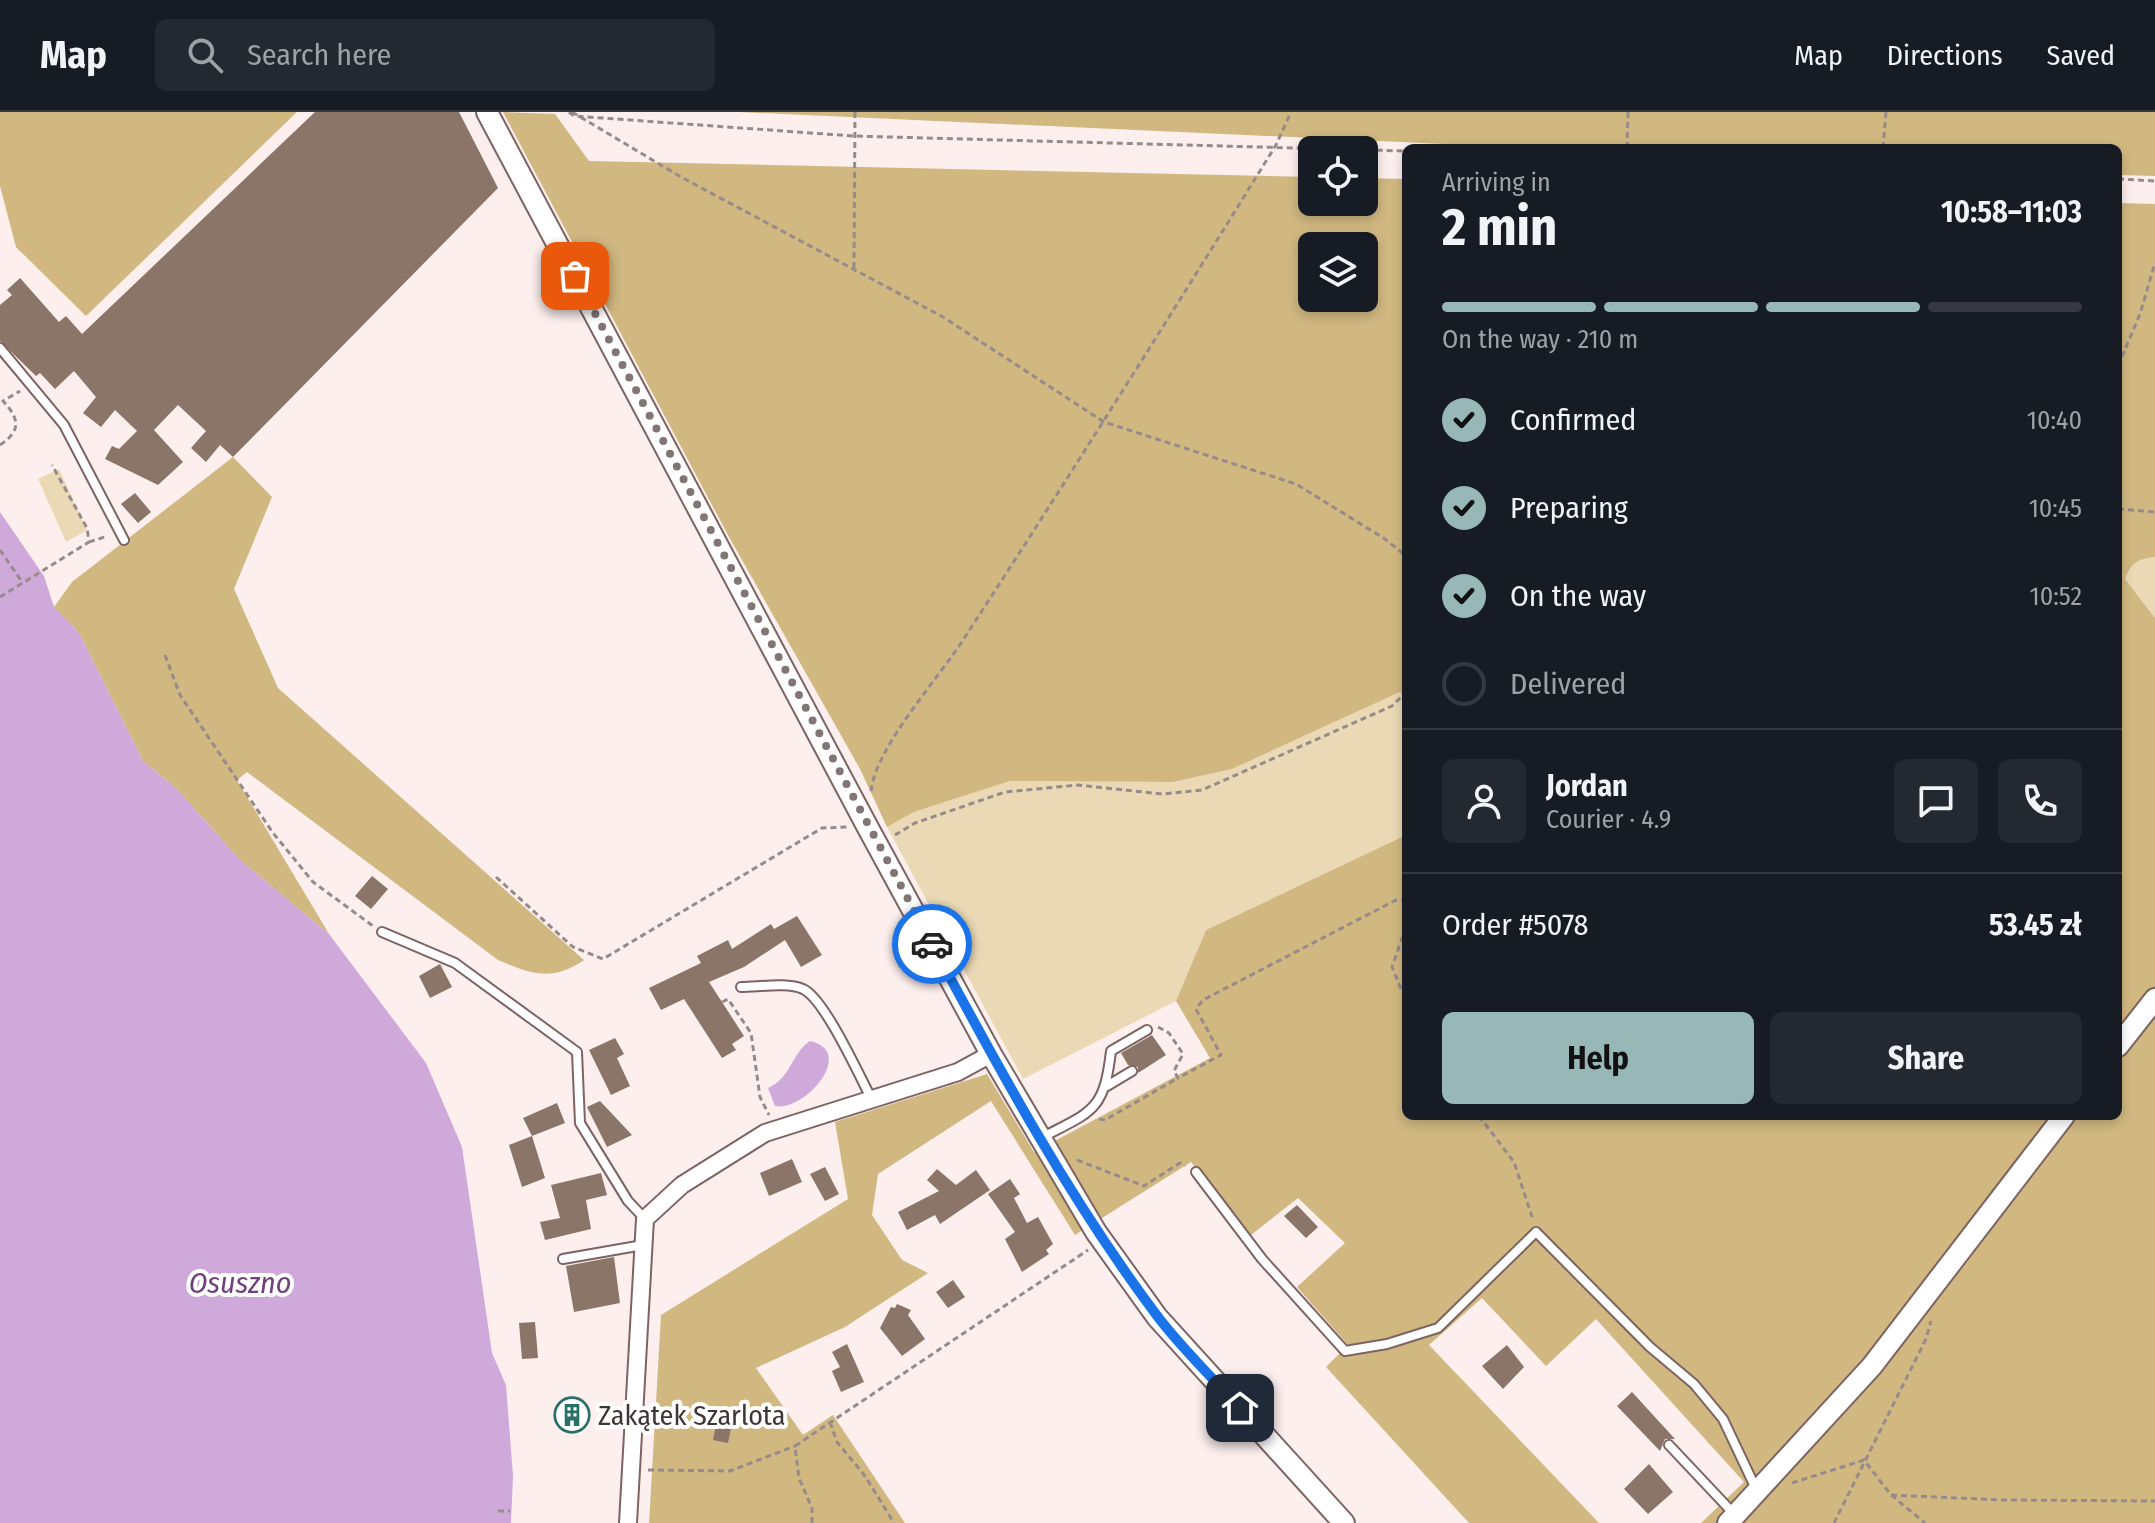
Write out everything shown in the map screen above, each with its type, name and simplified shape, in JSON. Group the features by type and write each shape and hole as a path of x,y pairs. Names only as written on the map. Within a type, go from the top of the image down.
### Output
{"street":[{"path":"487,112 991,1054 1096,1232 1157,1317 1344,1523"},
{"path":"2122,1041 2155,999"},
{"path":"628,1523 645,1219 682,1185 777,1129 958,1072 991,1054"},
{"path":"1732,1519 1872,1366 2061,1120"}],"lane":[{"path":"0,348 64,425 124,540"},
{"path":"382,932 455,963 577,1052 580,1123 628,1201 645,1219"},
{"path":"741,987 801,987 811,994 828,1017 872,1099"},
{"path":"1044,1144 1095,1108 1107,1086 1111,1051 1147,1030"},
{"path":"1107,1086 1132,1071"},
{"path":"1196,1172 1262,1259 1345,1351 1387,1344 1438,1328 1536,1232 1650,1347 1694,1384 1723,1419 1758,1493"},
{"path":"563,1259 643,1245"},
{"path":"1669,1445 1732,1519"}],"path":[{"path":"854,269 855,112"},
{"path":"871,796 872,781 893,739 959,646 1104,422 1276,145 1291,112"},
{"path":"1627,144 1628,112"},
{"path":"1883,144 1886,112"},
{"path":"571,113 853,136 1276,145 1402,151"},
{"path":"571,113 943,317 1104,422 1296,484 1402,553"},
{"path":"2122,179 2155,181"},
{"path":"2122,355 2155,263"},
{"path":"0,445 14,435 17,428 13,411 2,401 30,384"},
{"path":"52,465 87,528 89,542"},
{"path":"2122,509 2155,512"},
{"path":"0,597 89,542 110,536"},
{"path":"0,550 22,582"},
{"path":"165,655 180,695 273,833 313,882 382,932"},
{"path":"496,877 573,947 603,959 822,828 873,835 1005,792 1078,785 1162,794 1202,790 1392,706 1402,696"},
{"path":"1083,1116 1105,1120 1221,1055 1196,1009 1203,1000 1402,899"},
{"path":"1402,938 1392,967 1402,991"},
{"path":"722,1002 728,999 751,1033 760,1097 777,1129"},
{"path":"1147,1030 1158,1027 1169,1033 1183,1054 1174,1071 1178,1078"},
{"path":"1482,1120 1514,1162 1536,1232"},
{"path":"1044,1144 1144,1186 1180,1163 1196,1172"},
{"path":"630,1470 730,1471 795,1446 1076,1258"},
{"path":"1834,1523 1926,1339 1934,1310"},
{"path":"830,1422 837,1442 865,1476 894,1523"},
{"path":"795,1446 799,1478 812,1508 812,1523"},
{"path":"1758,1493 1864,1460"},
{"path":"1864,1460 1891,1495 1925,1523"},
{"path":"1891,1495 2003,1500 2155,1501"},
{"path":"498,1511 510,1511"}],"shaded area":[{"path":"0,112 297,112 86,316 16,247 0,186"},
{"path":"503,112 555,114 589,161 1298,177 1298,216 1378,216 1378,178 1402,179 1402,695 1400,692 1232,769 1173,782 1010,781 914,812 887,827 860,769 729,537"},
{"path":"738,112 2155,112 2155,176 2122,175 2122,144 1445,144 1378,141 1378,136 1298,137"},
{"path":"2122,203 2155,204 2155,557 2136,562 2125,579 2155,618 2155,1523 1701,1523 1744,1482 1596,1319 1546,1366 1482,1298 1429,1345 1599,1523 1469,1523 1326,1367 1348,1345 1297,1287 1345,1243 1298,1198 1251,1235 1191,1162 1075,1235 991,1101 878,1174 872,1215 902,1260 928,1273 845,1327 756,1368 803,1435 833,1415 905,1523 649,1523 661,1315 848,1199 835,1122 987,1074 1034,1152 1210,1058 1176,1001 1206,930 1402,837 1402,1120 2122,1120"},
{"path":"233,457 272,497 234,589 278,688 584,960 562,971 541,974 498,960 247,772 237,780 329,934 239,859 177,789 143,761 79,633 54,607 72,582"},
{"path":"59,469 87,530 66,542 38,479"},
{"path":"2155,557 2155,618 2125,579 2136,562"},
{"path":"1400,692 1402,695 1402,837 1206,930 1176,1001 1023,1079 887,827 914,812 1010,781 1173,782 1232,769"}],"water":[{"name":"Osuszno","path":"0,512 44,576 54,607 79,633 143,761 177,789 239,859 329,934 426,1063 462,1147 492,1353 506,1385 513,1476 511,1523 0,1523"},
{"path":"810,1041 823,1047 829,1056 821,1080 800,1100 775,1106 768,1088 782,1078"}],"building":[{"path":"315,112 459,112 498,188 233,457 220,445 206,462 191,448 206,431 178,405 154,430 183,462 158,485 105,459 112,446 119,449 137,431 115,410 101,427 83,413 96,397 74,371 55,389 40,373 36,376 0,341 0,305 12,295 7,290 20,278 59,322 66,316 82,334"},
{"path":"135,493 151,512 138,523 121,504"},
{"path":"372,876 388,889 371,909 355,896"},
{"path":"797,916 822,955 801,967 785,940 744,967 709,982 744,1036 732,1044 736,1050 722,1058 684,999 661,1010 649,988 701,963 697,956 728,940 732,949 771,924 774,929"},
{"path":"440,964 452,987 430,998 419,976"},
{"path":"1152,1035 1166,1055 1138,1073 1138,1067 1128,1065 1121,1053"},
{"path":"615,1038 624,1054 617,1058 630,1086 611,1095 589,1050"},
{"path":"600,1101 632,1135 607,1147 587,1107"},
{"path":"557,1103 565,1123 532,1136 523,1118"},
{"path":"532,1136 545,1178 522,1187 509,1145"},
{"path":"792,1159 802,1182 769,1196 760,1173"},
{"path":"825,1167 839,1194 825,1201 810,1174"},
{"path":"937,1169 956,1185 976,1170 990,1190 940,1224 935,1215 907,1230 898,1212 939,1191 927,1180"},
{"path":"601,1173 607,1195 586,1200 591,1229 545,1240 540,1222 560,1218 551,1185"},
{"path":"1010,1179 1020,1194 1014,1198 1027,1223 1038,1217 1053,1244 1046,1250 1049,1254 1022,1272 1005,1239 1015,1232 988,1194"},
{"path":"1297,1205 1318,1227 1306,1238 1284,1216"},
{"path":"614,1257 620,1303 574,1312 566,1266"},
{"path":"953,1280 965,1297 948,1308 936,1292"},
{"path":"897,1304 911,1310 908,1315 925,1339 902,1356 880,1328 891,1307 895,1308"},
{"path":"535,1322 538,1358 522,1359 519,1323"},
{"path":"847,1344 864,1382 841,1392 832,1371 840,1367 832,1352"},
{"path":"1507,1345 1524,1367 1503,1389 1482,1366"},
{"path":"1632,1392 1675,1439 1665,1439 1660,1451 1617,1406"},
{"name":"Zakątek Szarlota","path":"565,1404 579,1404 579,1426 565,1426"},
{"path":"719,1410 734,1413 728,1443 713,1440"},
{"path":"1649,1464 1673,1492 1648,1514 1624,1489"}],"way so far":[{"path":"575,276 932,944"}],"place":[{"name":"Zakątek Szarlota","path":"572,1415"}],"route":[{"path":"932,944 991,1054 1096,1232 1157,1317 1240,1408"}]}
